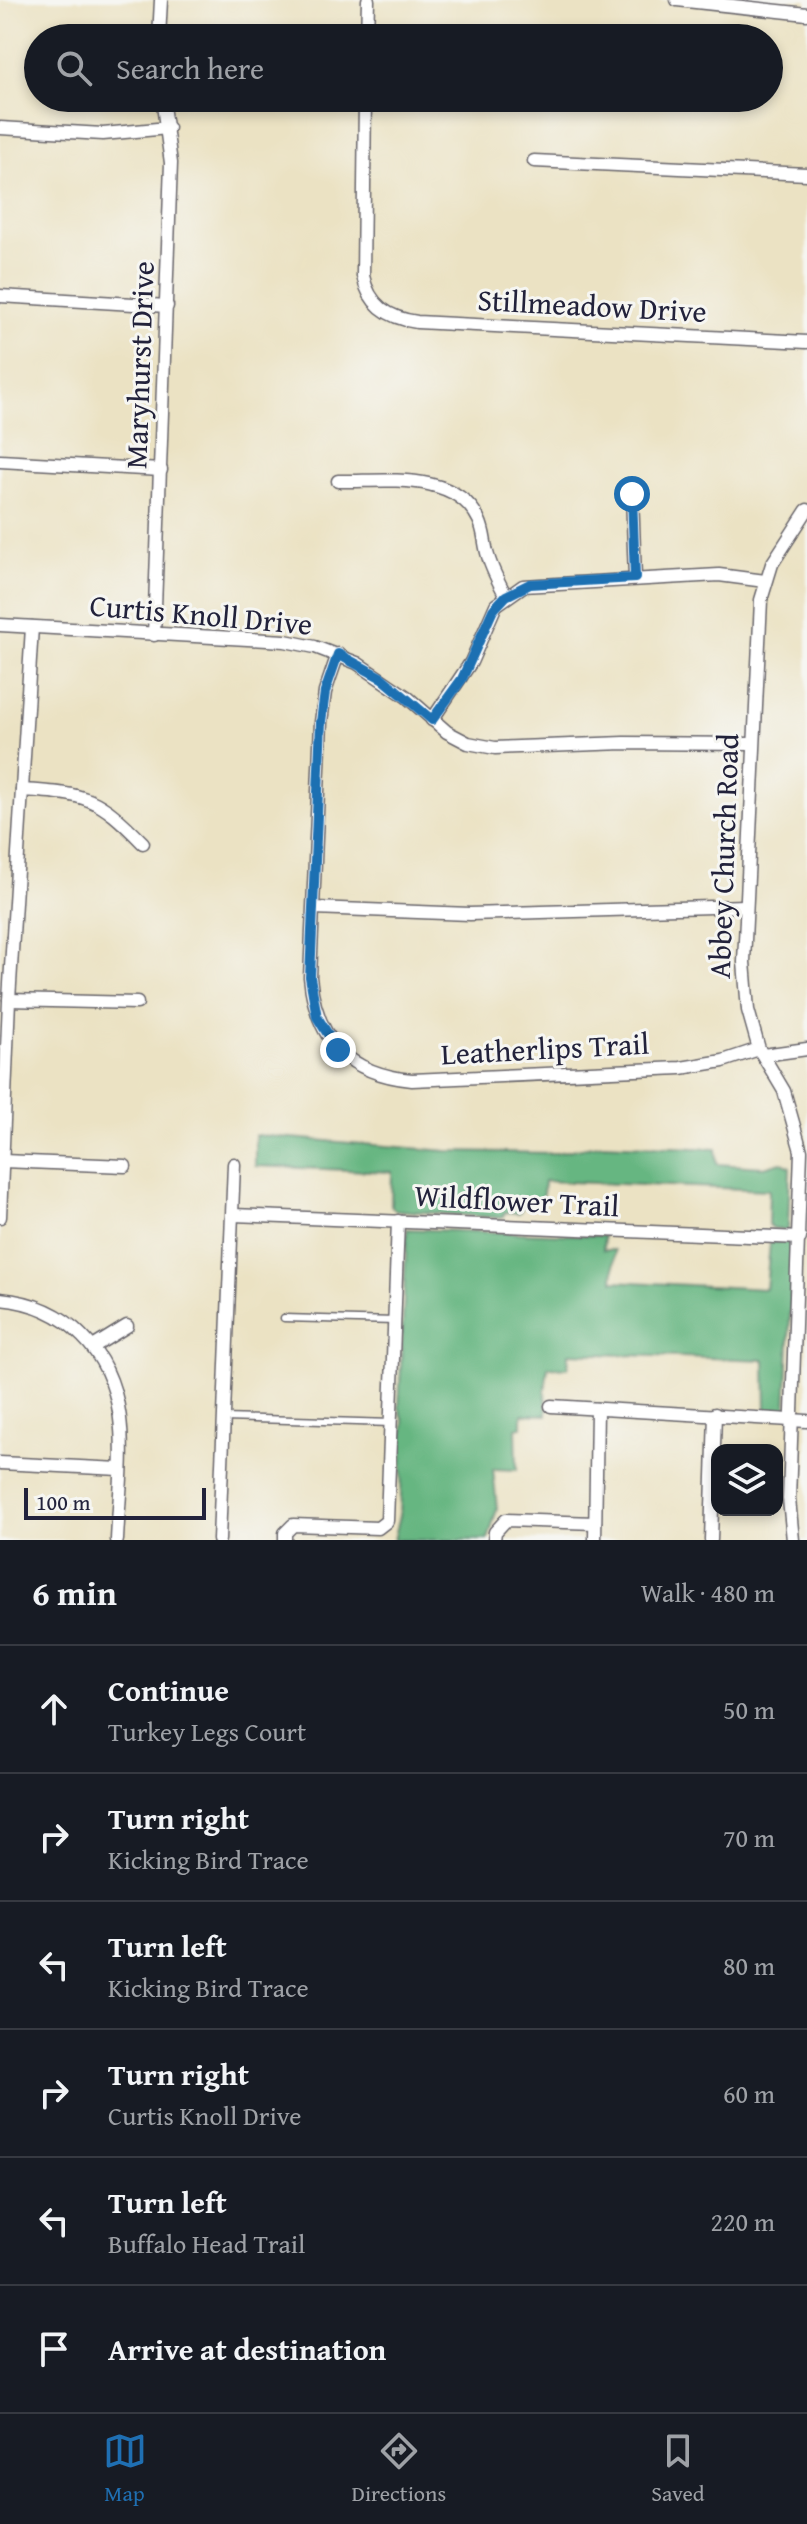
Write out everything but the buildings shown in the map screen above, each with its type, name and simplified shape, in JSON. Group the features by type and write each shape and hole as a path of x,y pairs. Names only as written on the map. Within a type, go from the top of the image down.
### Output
{"street":[{"path":"160,24 161,0"},
{"path":"367,24 368,0"},
{"path":"677,0 807,14"},
{"name":"Maryhurst Drive","path":"154,635 171,163 165,112"},
{"name":"Stillmeadow Drive","path":"365,112 362,263 365,287 379,308 396,318 417,322 807,342"},
{"path":"0,128 103,134 168,128"},
{"path":"534,161 807,174"},
{"path":"0,296 167,306"},
{"path":"0,461 161,470"},
{"path":"338,481 422,483 450,491 462,499 479,519 487,554 506,596"},
{"path":"632,494 635,578"},
{"name":"Abbey Church Road","path":"792,1538 792,1420 804,1185 796,1125 784,1091 761,1052 745,992 745,906 758,623 765,581 781,548 807,510"},
{"path":"432,720 462,679 493,610 506,596 530,584 719,575 765,581"},
{"name":"Curtis Knoll Drive","path":"0,625 285,641 338,654 382,678 456,738 495,748 624,743 752,744"},
{"path":"0,1217 9,1000 32,627"},
{"path":"338,654 325,692 321,722 314,908 470,914 745,906"},
{"path":"22,790 88,797 108,808 143,843"},
{"name":"Leatherlips Trail","path":"314,908 312,997 317,1017 338,1050 372,1073 412,1080 681,1068 761,1052 807,1049"},
{"path":"9,1000 137,1003"},
{"path":"3,1161 125,1166"},
{"path":"219,1540 234,1164"},
{"name":"Wildflower Trail","path":"233,1215 800,1238"},
{"path":"285,1540 285,1533 293,1525 378,1528 387,1521 398,1221"},
{"path":"0,1299 40,1307 66,1321 93,1347 108,1370 118,1395 120,1469 117,1540"},
{"path":"93,1347 127,1326"},
{"path":"551,1406 807,1421"},
{"path":"595,1540 597,1409"},
{"path":"711,1540 715,1414"},
{"path":"0,1463 120,1469"},
{"path":"494,1540 495,1532 506,1520 595,1523"},
{"path":"792,1538 807,1532"}],"lane":[{"path":"284,1318 395,1321"},
{"path":"224,1418 392,1423"}],"green space":[{"path":"255,1135 447,1151 555,1153 603,1144 716,1149 717,1164 764,1167 781,1162 790,1167 788,1230 768,1224 769,1190 544,1181 542,1207 524,1205 519,1213 505,1212 502,1218 395,1210 391,1205 392,1172 255,1166"},
{"path":"407,1229 604,1236 603,1250 615,1250 613,1281 766,1289 770,1242 793,1243 786,1413 766,1411 765,1360 569,1353 568,1368 548,1367 545,1391 547,1415 522,1414 522,1427 516,1428 517,1470 493,1469 497,1509 488,1540 394,1540 400,1515 404,1421 399,1407"}],"route":[{"path":"338,1050 317,1017 310,977 321,722 325,692 338,654 382,678 432,720 462,679 500,600 530,584 635,578 632,494"}]}
